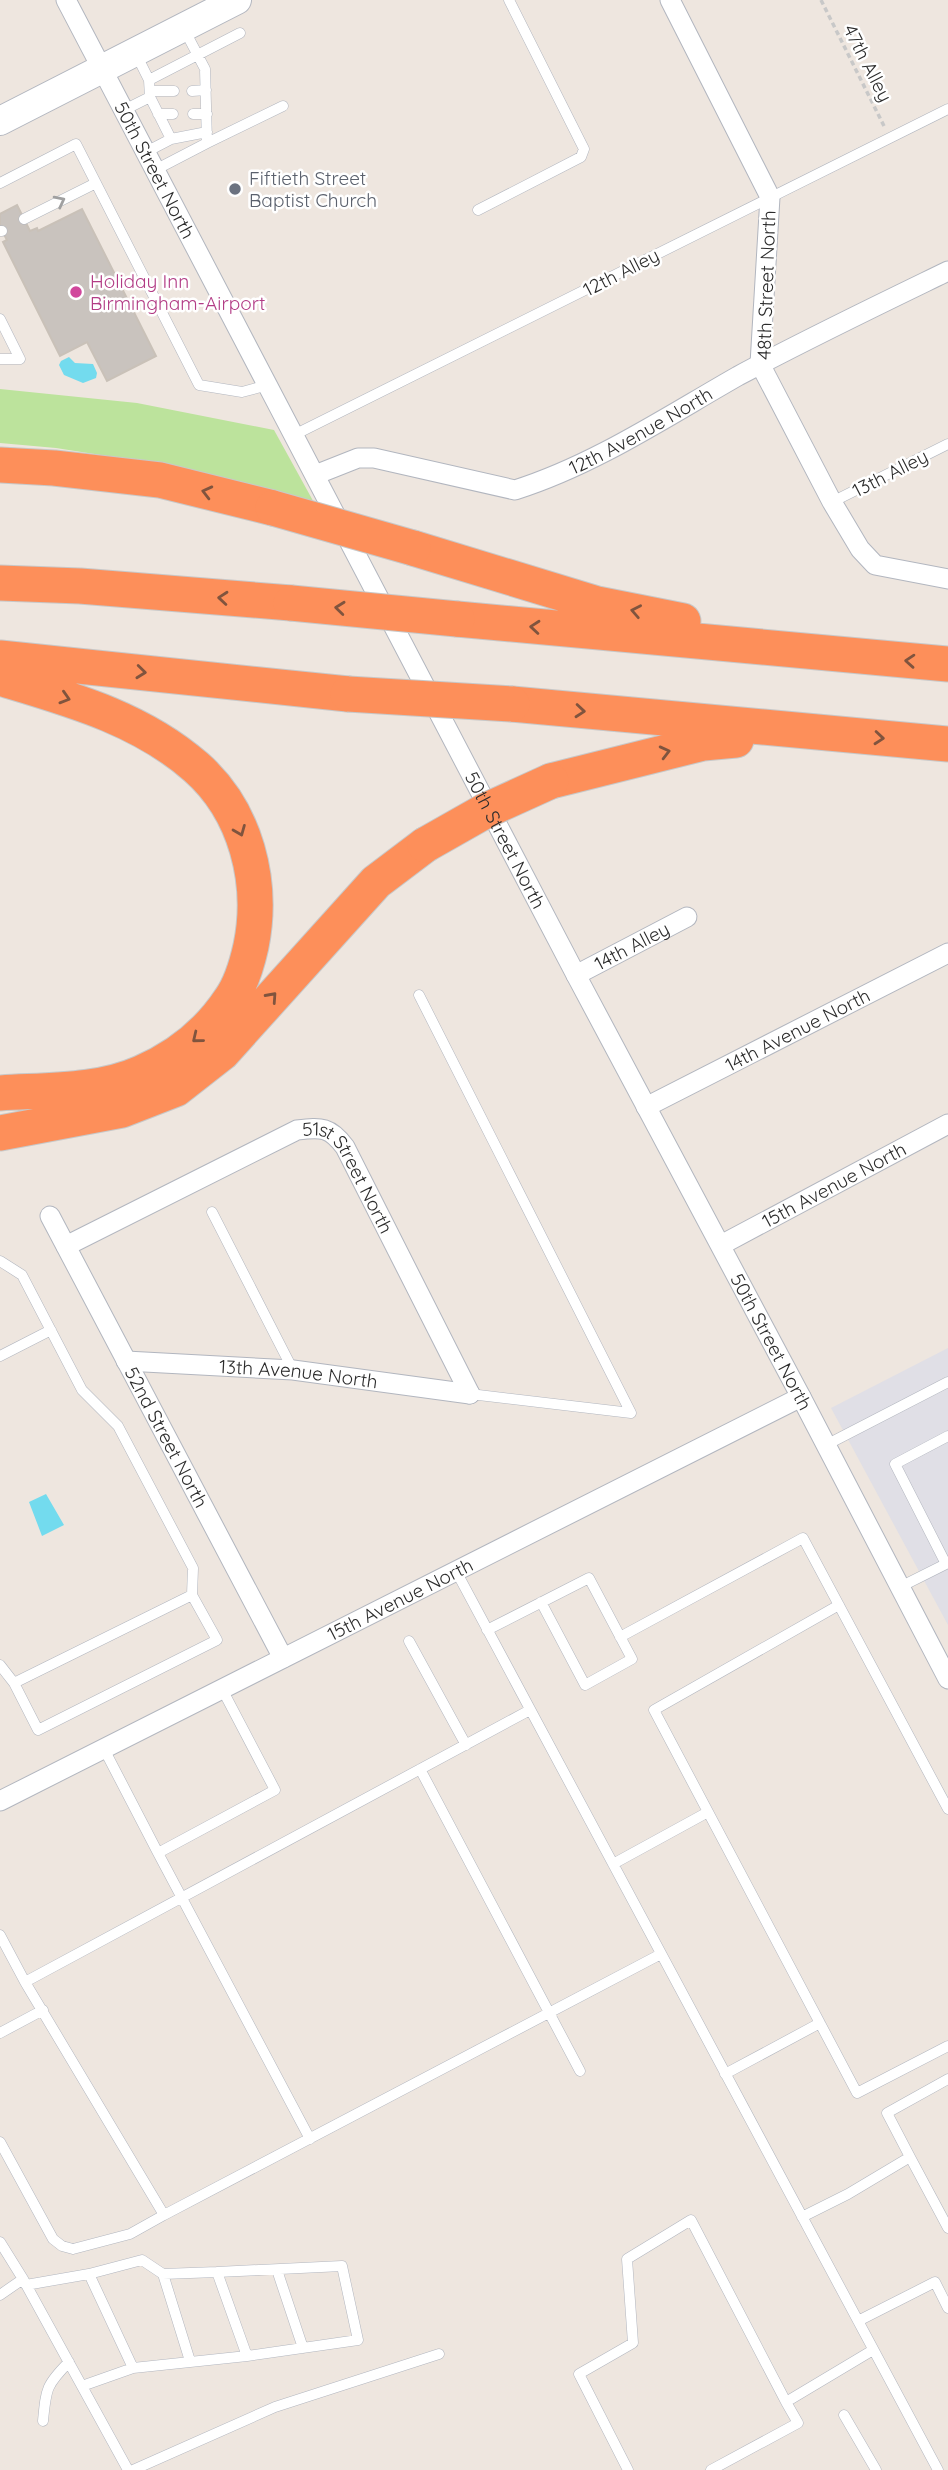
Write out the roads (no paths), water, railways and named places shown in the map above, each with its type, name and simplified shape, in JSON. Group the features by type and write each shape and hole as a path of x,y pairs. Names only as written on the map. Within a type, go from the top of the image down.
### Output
{"highway":[{"path":"0,465 160,480 273,508 597,604 872,658"},
{"path":"0,583 80,586 291,603 948,664"},
{"path":"0,658 348,694 512,704 948,744"},
{"path":"0,678 96,708 152,734 197,768 237,820 248,851 256,888 256,923 247,965 232,998 206,1030 179,1052 140,1073 108,1083 0,1093"},
{"path":"0,1132 122,1110 176,1089 222,1054 376,882 425,845 485,811 551,781 703,743 821,733"},
{"path":"0,1069 55,1089"},
{"path":"0,1122 122,1110"}],"street":[{"name":"50th Street North","path":"66,0 948,1679"},
{"path":"0,121 237,0"},
{"name":"48th Street North","path":"670,0 770,197 760,364 832,502 860,549 875,565 948,579"},
{"name":"12th Avenue North","path":"315,475 358,458 374,458 515,490 588,460 760,364 948,271"},
{"name":"14th Alley","path":"576,975 687,917"},
{"name":"14th Avenue North","path":"646,1107 948,953"},
{"name":"15th Avenue North","path":"721,1245 948,1124"},
{"name":"51st Street North","path":"66,1246 297,1130 317,1128 334,1133 345,1147 470,1394"},
{"name":"52nd Street North","path":"50,1216 283,1658"},
{"name":"13th Avenue North","path":"126,1361 293,1370 470,1394"},
{"name":"15th Avenue North","path":"0,1801 802,1397"}],"lane":[{"path":"478,209 581,157 584,153 509,0"},
{"path":"184,27 205,69 207,137"},
{"path":"124,110 198,54 240,33"},
{"path":"135,52 158,114 171,139"},
{"path":"150,89 174,91"},
{"path":"192,91 206,90"},
{"path":"150,161 283,106"},
{"name":"12th Alley","path":"294,435 948,109"},
{"path":"158,114 173,114"},
{"path":"193,114 206,114"},
{"path":"150,161 171,139 207,137"},
{"path":"0,183 76,144 199,385 242,392 268,385"},
{"path":"24,219 96,183"},
{"path":"0,319 20,359 0,359"},
{"name":"13th Alley","path":"832,502 948,444"},
{"path":"419,995 631,1413 470,1394"},
{"path":"212,1212 293,1370"},
{"path":"0,1261 22,1275 82,1390 118,1426 193,1568 192,1595 217,1640 37,1730 14,1683 0,1665"},
{"path":"0,1356 51,1330"},
{"path":"826,1445 948,1381"},
{"path":"900,1587 947,1563 895,1464 948,1436"},
{"path":"620,1637 803,1538 948,1809"},
{"path":"456,1572 937,2470"},
{"path":"487,1630 541,1602 589,1578 632,1660 584,1685 541,1602"},
{"path":"14,1683 192,1595"},
{"path":"839,1605 654,1710 857,2093 948,2046"},
{"path":"409,1641 466,1745"},
{"path":"158,1853 275,1790 222,1689"},
{"path":"25,1982 530,1710"},
{"path":"104,1749 310,2139"},
{"path":"420,1769 580,2071"},
{"path":"613,1864 708,1812"},
{"path":"0,1935 25,1982 164,2215"},
{"path":"0,2142 53,2239 62,2246 73,2249 130,2234 661,1954"},
{"path":"0,2033 43,2010"},
{"path":"725,2074 820,2022"},
{"path":"948,2079 887,2113 948,2228"},
{"path":"802,2217 848,2194 910,2157"},
{"path":"628,2470 579,2374 633,2343 627,2259 691,2220 798,2423 711,2470"},
{"path":"0,2242 130,2470 275,2407 439,2354"},
{"path":"0,2295 24,2282 89,2274 142,2260 163,2274 342,2266 358,2340 247,2356 190,2361 162,2367 132,2368 82,2386"},
{"path":"277,2270 303,2348"},
{"path":"217,2272 247,2356"},
{"path":"89,2274 132,2368"},
{"path":"163,2274 190,2361"},
{"path":"858,2320 935,2282 948,2308"},
{"path":"786,2402 873,2350"},
{"path":"43,2421 45,2397 52,2379 69,2362"},
{"path":"844,2415 876,2470"}],"water":[{"path":"69,357 75,363 93,364 96,378 83,383 64,375 59,365"},
{"path":"46,1494 64,1525 42,1536 29,1502"}],"place":[{"name":"Fiftieth Street Baptist Church","path":"235,189"},
{"name":"Holiday Inn Birmingham-Airport","path":"76,292"}]}
